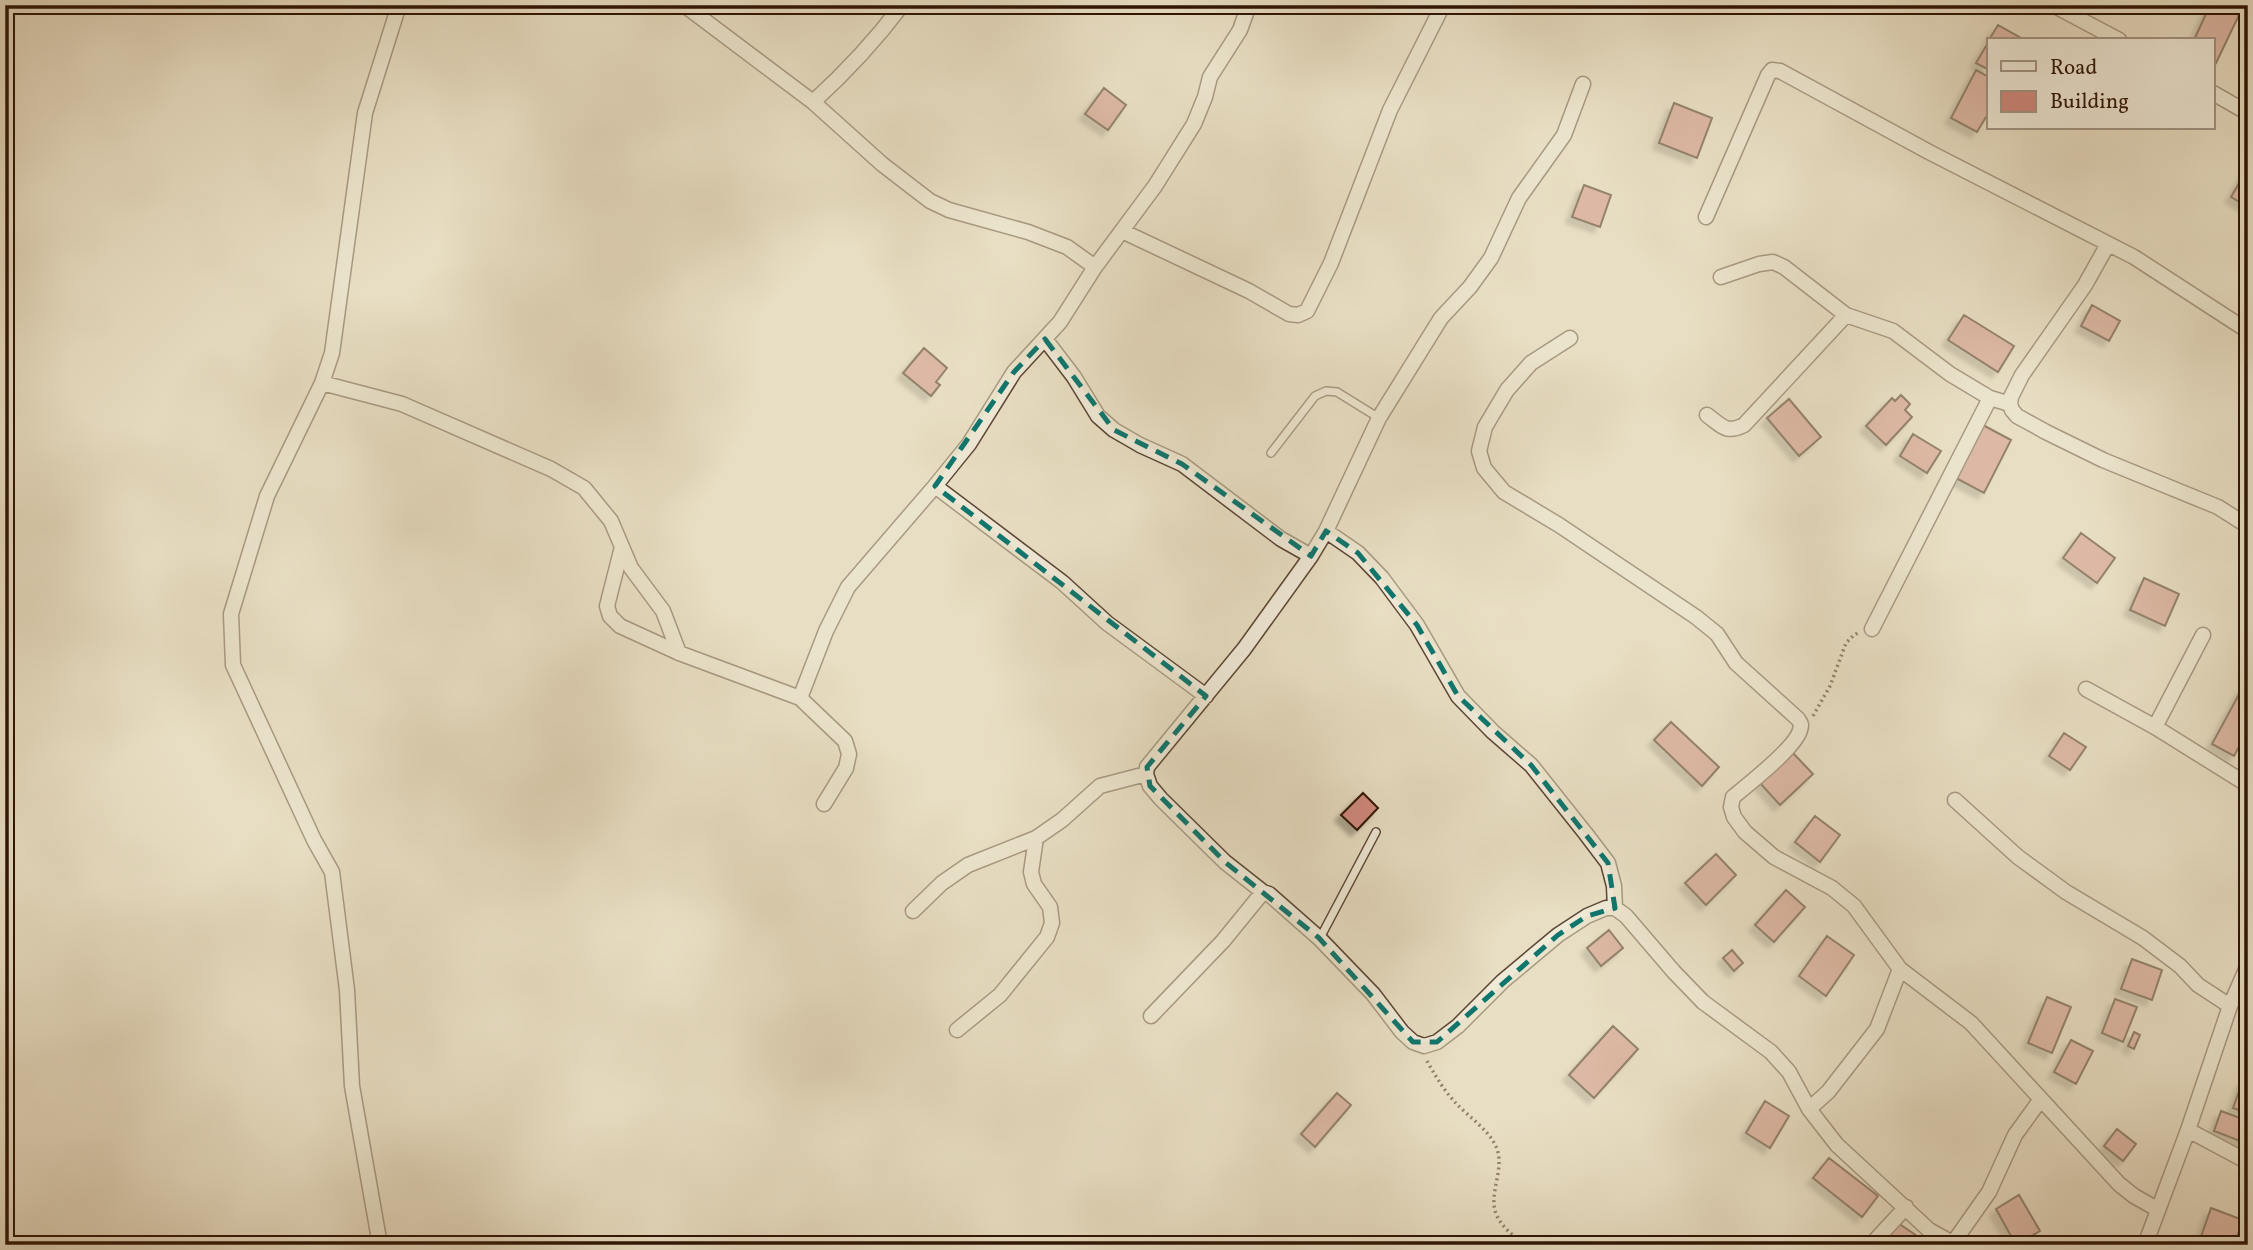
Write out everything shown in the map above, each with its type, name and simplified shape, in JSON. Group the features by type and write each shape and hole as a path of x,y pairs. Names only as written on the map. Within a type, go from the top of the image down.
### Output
{"street":[{"path":"380,1245 352,1086 346,990 332,872 314,840 233,665 231,614 267,496 322,383 332,353 365,113 399,5"},
{"path":"684,5 813,102 882,164 930,201 949,210 1028,232 1067,247 1095,267"},
{"path":"813,102 880,35 902,5"},
{"path":"800,698 826,631 848,587 969,444 1014,373 1060,322 1095,267 1155,186 1194,124 1210,77 1240,30 1249,5"},
{"path":"1122,230 1249,290 1289,314 1307,312 1331,263 1390,110 1443,5"},
{"path":"2053,5 2115,38"},
{"path":"1706,217 1768,75 1773,70 1780,71 2108,244 2163,275 2248,331"},
{"path":"1583,84 1564,135 1519,198 1492,258 1441,318 1379,418 1326,531 1244,649 1147,767 1150,786 1225,862 1262,892 1269,894 1319,938 1373,994 1402,1032 1413,1042 1424,1046 1437,1042 1458,1026 1503,981 1558,935 1587,916 1606,908 1615,908 1626,916 1703,1002 1771,1052 1789,1072 1810,1109 1837,1145 1929,1230 1954,1244 1989,1192 2014,1135 2041,1099"},
{"path":"2214,94 2248,113"},
{"path":"2010,404 2022,374 2085,285 2108,244"},
{"path":"1721,277 1759,264 1773,262 1784,267 1846,315 1894,331 1950,374 1990,398 2010,404 2017,416 2103,460 2218,507 2248,526"},
{"path":"1707,415 1725,429 1733,430 1744,425 1846,315"},
{"path":"1570,338 1531,363 1507,390 1485,427 1479,452 1484,468 1504,492 1559,525 1696,617 1717,634 1736,663 1798,719 1800,732 1792,745 1733,797 1731,807 1734,817 1745,832 1774,857 1832,888 1854,906 1900,969 1971,1023 2119,1184 2157,1209"},
{"path":"1045,339 1074,377 1098,416 1114,430 1182,464 1281,539 1311,555"},
{"path":"322,383 402,404 551,469 584,488 611,521 631,568 663,611 680,653"},
{"path":"1872,629 1990,398"},
{"path":"935,486 1062,582 1107,623 1206,696"},
{"path":"1326,531 1358,552 1382,578 1417,625 1458,696 1493,732 1531,765 1586,834 1608,863 1614,886 1615,908"},
{"path":"622,547 607,606 610,616 620,626 680,653 800,698 845,741 849,754 846,768 824,804"},
{"path":"2155,727 2203,635"},
{"path":"2086,689 2155,727 2248,786"},
{"path":"913,912 942,883 968,865 1036,838 1062,820 1100,786 1146,774"},
{"path":"1955,800 2018,857 2066,892 2143,938 2198,985 2230,1006"},
{"path":"957,1030 1000,995 1047,937 1052,923 1050,907 1034,884 1031,872 1036,838"},
{"path":"1151,1016 1223,942 1262,892"},
{"path":"2145,1245 2189,1130 2230,1006 2248,965"},
{"path":"1810,1109 1828,1092 1877,1028 1900,969"},
{"path":"2189,1130 2248,1162"},
{"path":"1871,1245 1906,1207"}],"lane":[{"path":"1271,453 1315,396 1326,391 1337,392 1379,418"},
{"path":"1319,938 1376,832"}],"path":[{"path":"1801,725 1807,723 1817,711 1830,687 1846,643 1853,636 1872,629"},
{"path":"1424,1046 1427,1060 1436,1078 1497,1148 1499,1162 1494,1197 1496,1216 1505,1228 1525,1245"}],"highlighted area":[{"path":"1045,339 1114,430 1182,464 1311,556 1326,531 1358,553 1417,625 1458,696 1531,765 1608,863 1615,908 1587,916 1558,935 1437,1042 1413,1042 1319,938 1225,862 1150,786 1147,767 1206,696 935,486 1014,372"}],"building":[{"path":"2210,5 2218,5 2239,15 2216,63 2214,38 2195,38"},
{"path":"1998,25 2021,38 1990,38"},
{"path":"1987,44 1987,69 1976,63"},
{"path":"1976,70 1987,76 1987,115 1977,132 1951,118"},
{"path":"1104,88 1126,105 1108,130 1085,114"},
{"path":"1674,103 1712,118 1697,158 1659,143"},
{"path":"2248,168 2248,207 2231,197"},
{"path":"1584,185 1611,195 1600,227 1572,217"},
{"path":"2092,305 2120,321 2109,341 2081,326"},
{"path":"1964,315 2014,346 1998,372 1948,340"},
{"path":"924,348 947,368 936,382 940,385 931,396 903,373"},
{"path":"1901,395 1910,404 1905,410 1912,417 1886,445 1866,426 1892,398 1895,401"},
{"path":"1789,399 1821,437 1799,456 1767,418"},
{"path":"1981,424 2011,440 1984,493 1954,477"},
{"path":"1913,434 1941,451 1927,473 1900,456"},
{"path":"2081,533 2115,558 2097,583 2063,558"},
{"path":"2144,578 2179,594 2165,626 2130,610"},
{"path":"2243,687 2248,689 2248,730 2234,756 2212,744"},
{"path":"1671,722 1719,767 1702,786 1654,740"},
{"path":"2064,733 2086,747 2070,770 2049,756"},
{"path":"1792,752 1813,774 1780,805 1760,783"},
{"path":"1363,793 1378,808 1357,830 1341,815"},
{"path":"1815,816 1840,835 1820,862 1795,842"},
{"path":"1716,854 1736,875 1706,905 1685,883"},
{"path":"1786,890 1805,907 1774,942 1755,925"},
{"path":"1609,930 1623,948 1601,966 1587,948"},
{"path":"1827,936 1854,955 1826,996 1799,976"},
{"path":"1732,950 1743,963 1734,971 1723,958"},
{"path":"2132,959 2162,970 2152,1000 2121,989"},
{"path":"2047,997 2071,1007 2052,1053 2028,1043"},
{"path":"2115,999 2137,1007 2123,1042 2102,1033"},
{"path":"1613,1026 1638,1049 1594,1098 1569,1075"},
{"path":"2134,1032 2140,1035 2134,1049 2128,1046"},
{"path":"2071,1040 2093,1051 2076,1084 2054,1072"},
{"path":"2243,1080 2248,1082 2248,1113 2233,1108"},
{"path":"1337,1093 1351,1105 1315,1147 1301,1134"},
{"path":"1765,1101 1789,1116 1770,1148 1746,1133"},
{"path":"2221,1111 2248,1121 2245,1143 2214,1131"},
{"path":"2117,1129 2136,1144 2123,1161 2104,1146"},
{"path":"1829,1158 1878,1196 1862,1217 1813,1178"},
{"path":"2019,1195 2040,1231 2016,1245 1996,1209"},
{"path":"2211,1208 2243,1220 2234,1245 2223,1245 2201,1237"},
{"path":"1898,1223 1923,1240 1920,1245 1883,1245"}]}
